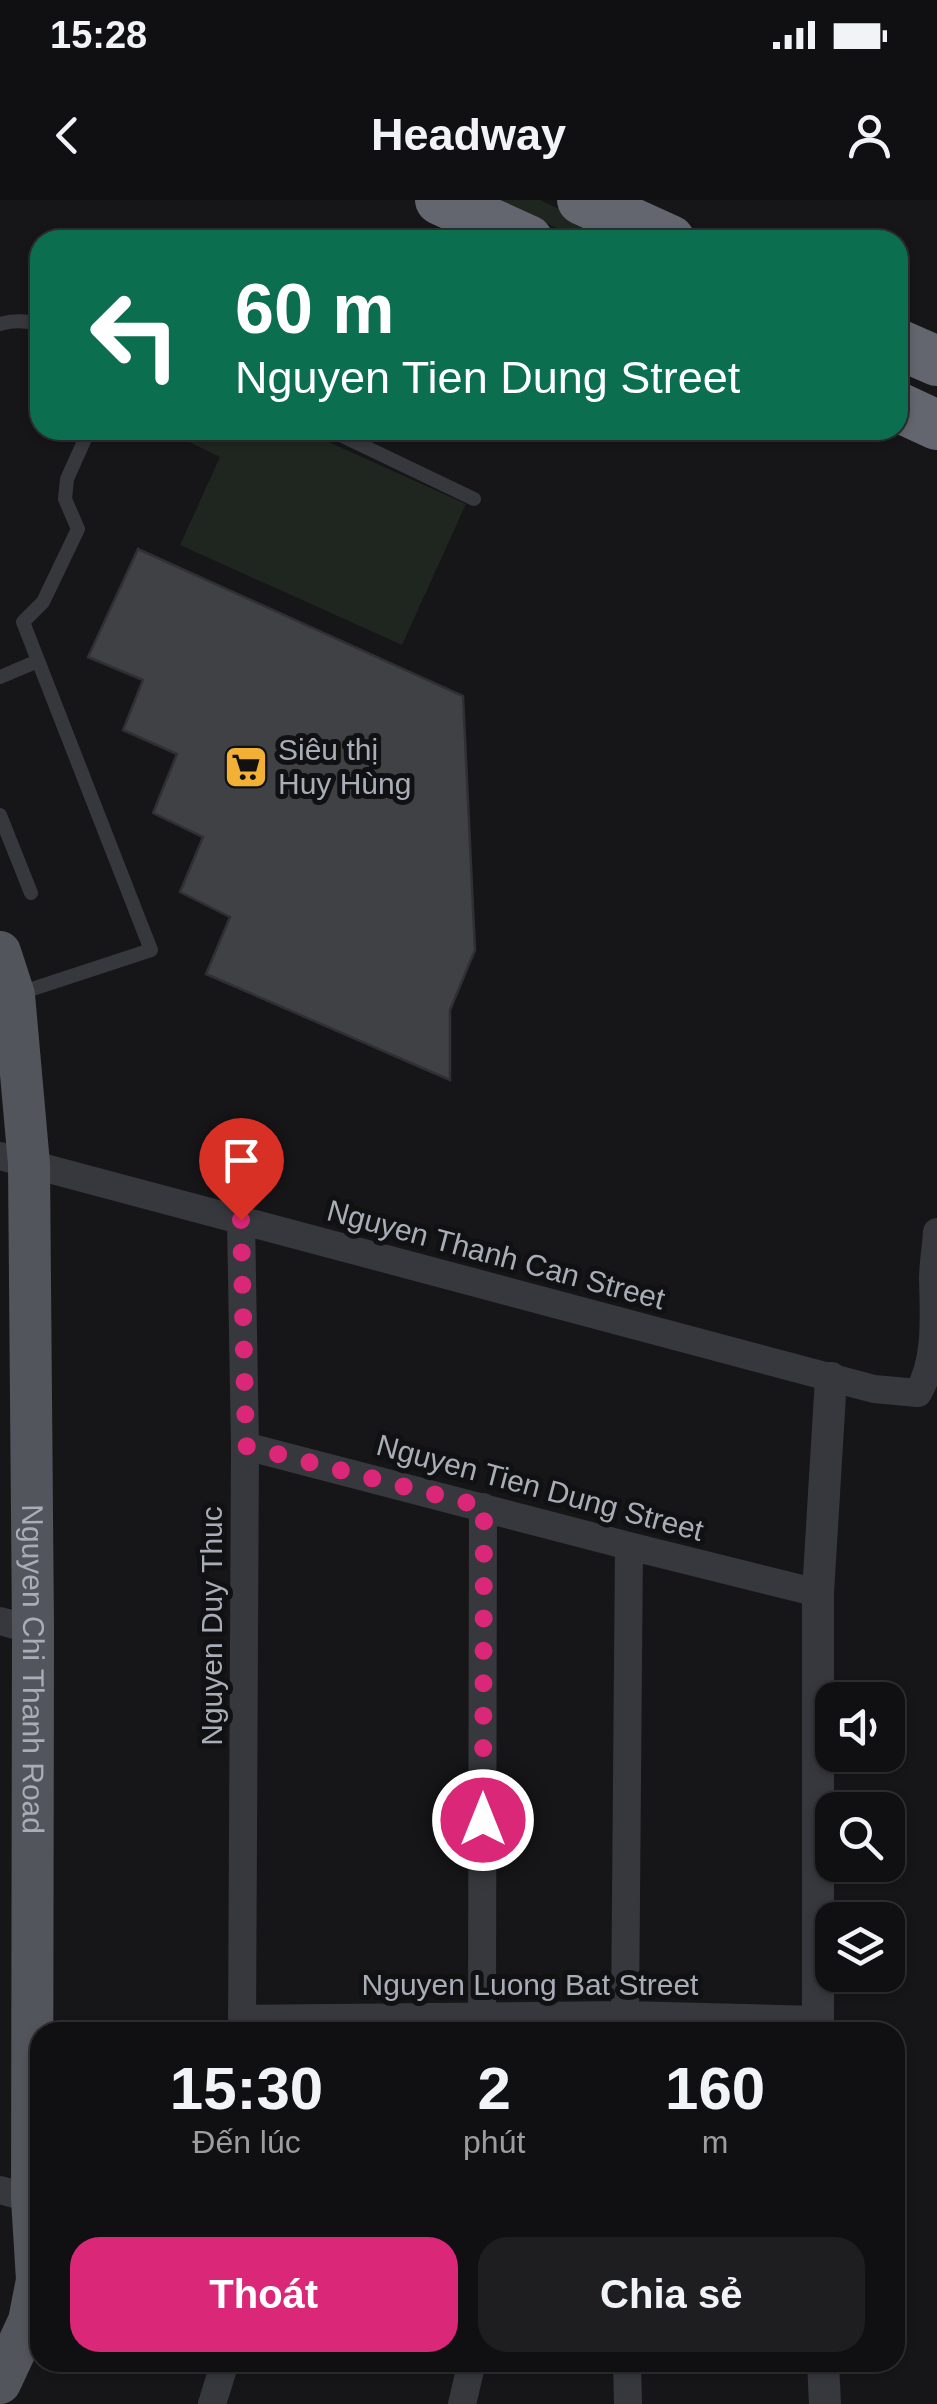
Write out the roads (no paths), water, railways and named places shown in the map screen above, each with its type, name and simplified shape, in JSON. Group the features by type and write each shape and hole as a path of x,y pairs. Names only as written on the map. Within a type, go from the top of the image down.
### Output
{"highway":[{"path":"440,200 506,230"},
{"path":"582,200 648,230"},
{"path":"908,349 937,362"},
{"path":"908,412 937,425"}],"main road":[{"name":"Nguyen Chi Thanh Road","path":"0,952 14,995 16,2195 30,2252"},
{"name":"Nguyen Chi Thanh Road","path":"0,2384 30,2316"}],"street":[{"name":"Nguyen Thanh Can Street","path":"14,1160 831,1378 874,1389 918,1393 934,1361 937,1232"},
{"name":"Nguyen Duy Thuc","path":"241,1220 246,1446 242,2022"},
{"path":"818,2022 818,1593 831,1378"},
{"name":"Nguyen Tien Dung Street","path":"246,1446 818,1593"},
{"path":"482,2016 484,1507"},
{"path":"626,2015 629,1546"},
{"name":"Nguyen Luong Bat Street","path":"338,2022 626,2015 748,2022"},
{"path":"212,2404 222,2372"},
{"path":"462,2404 470,2372"},
{"path":"627,2372 628,2404"},
{"path":"823,2372 825,2404"}],"lane":[{"path":"0,324 30,321"},
{"path":"14,995 151,950 24,622 43,602 78,529 64,499 67,479 85,440"},
{"path":"351,440 474,499"},
{"path":"0,677 38,660"},
{"path":"0,815 31,893"}],"place":[{"name":"Siêu thị Huy Hùng","path":"246,767"}]}
